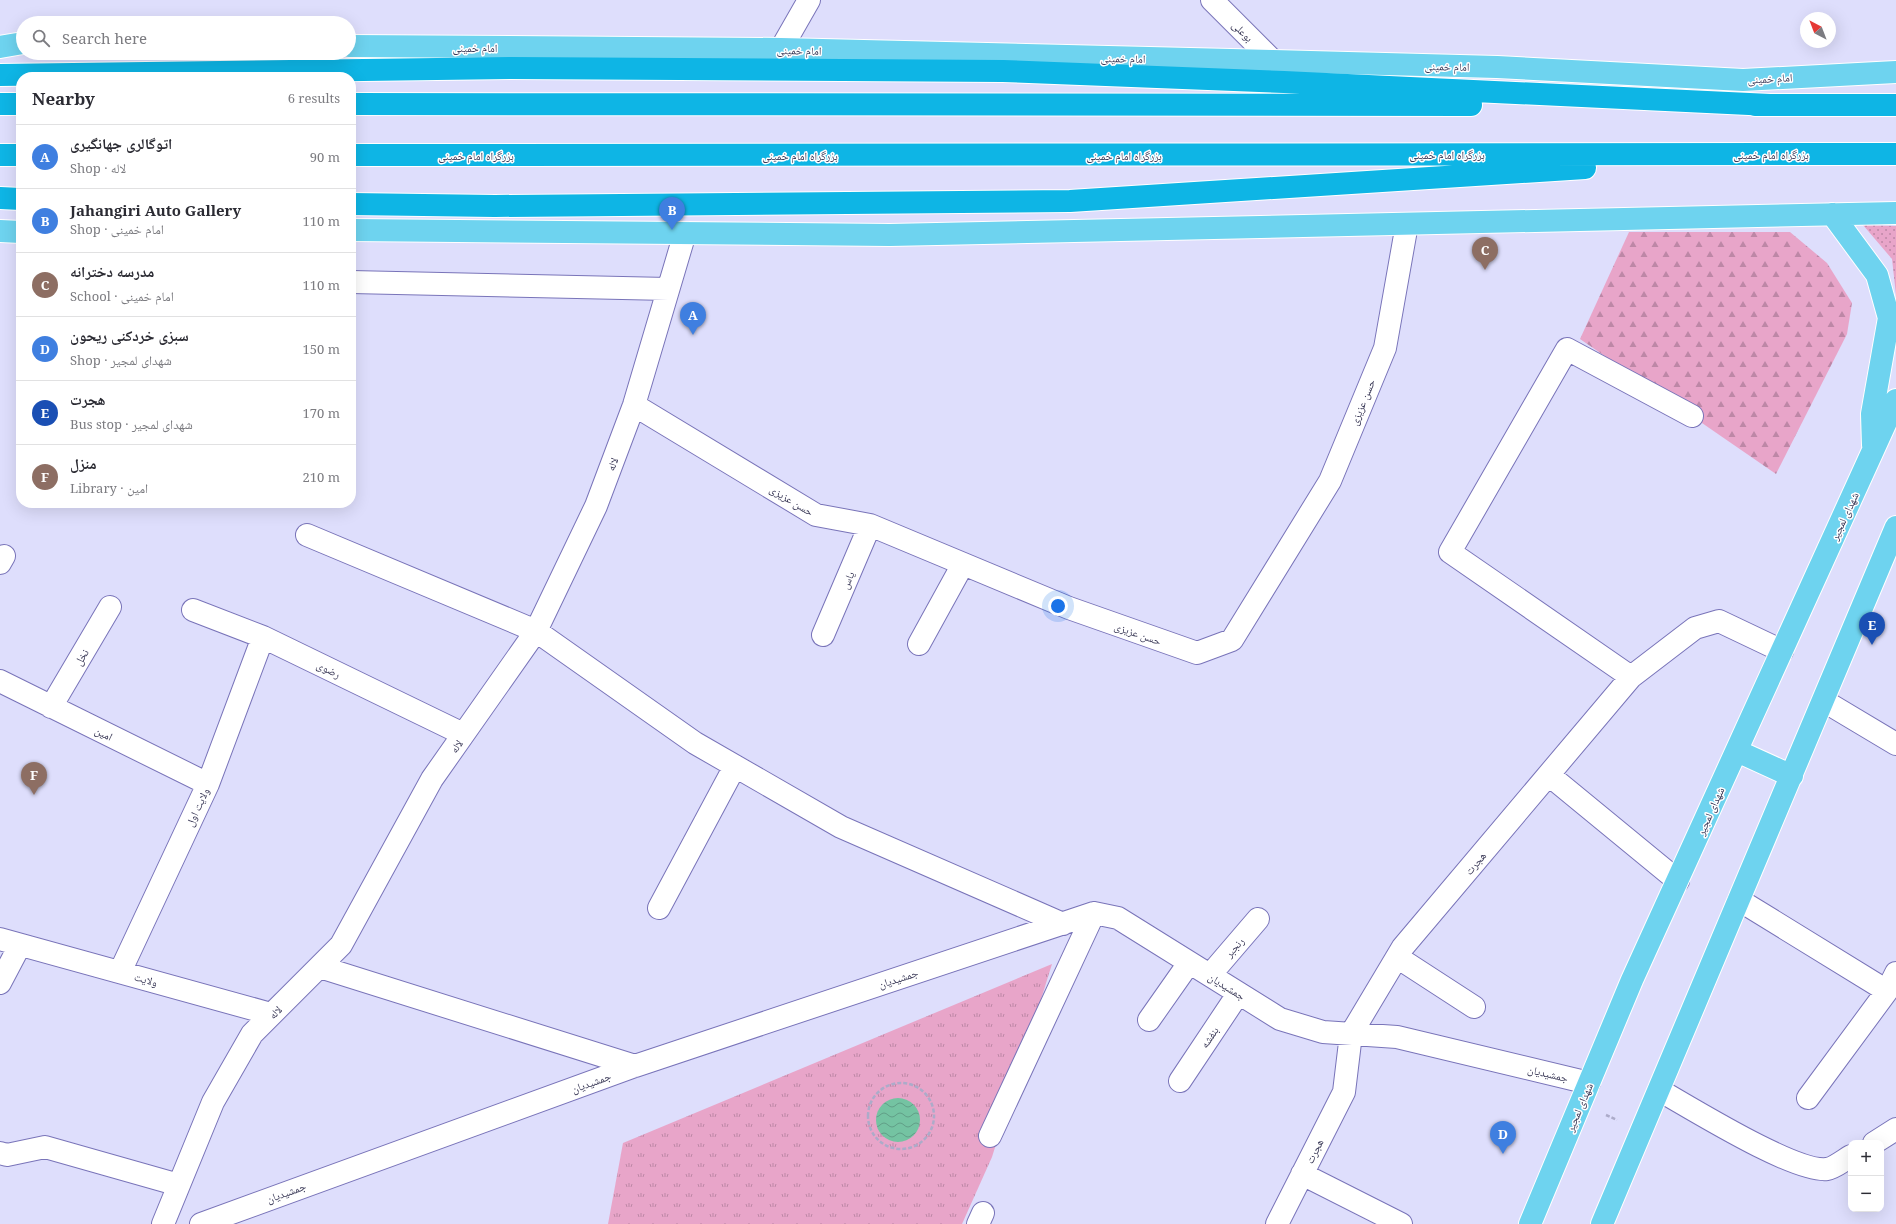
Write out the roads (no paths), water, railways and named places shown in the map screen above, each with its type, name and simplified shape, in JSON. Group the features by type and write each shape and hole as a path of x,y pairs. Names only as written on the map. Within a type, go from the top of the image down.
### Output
{"highway":[{"path":"219,72 511,68 1003,71 1292,82 1770,105"},
{"path":"0,75 16,75"},
{"path":"0,104 16,104"},
{"path":"356,104 1896,105"},
{"path":"356,204 503,206 1070,201 1800,154"},
{"name":"بزرگراه امام خمینی","path":"356,155 1896,154"},
{"path":"0,155 16,155"},
{"path":"0,198 16,199"}],"main road":[{"path":"0,47 16,44"},
{"name":"امام خمینی","path":"356,46 781,49 1273,61 1497,67 1743,80 1896,72"},
{"path":"356,230 898,235 1896,213"},
{"path":"1832,214 1877,275 1888,318 1872,414 1873,451"},
{"path":"0,231 16,232"},
{"name":"شهدای لمجیر","path":"1530,1224 1632,980 1896,400"},
{"path":"1602,1224 1824,701 1896,527"},
{"path":"1737,750 1792,776"}],"street":[{"path":"781,49 809,0"},
{"name":"بوعلی","path":"1212,0 1273,61"},
{"name":"حسن عزیزی","path":"634,405 816,515 870,525 1069,608 1197,653 1232,640 1330,481 1384,348 1407,224"},
{"name":"لاله","path":"164,1224 213,1102 252,1034 341,945 432,779 536,631 596,506 634,405 685,233"},
{"path":"356,282 668,289"},
{"path":"1631,677 1450,552 1567,349 1692,416"},
{"name":"یاس","path":"823,635 870,525"},
{"path":"307,535 536,631 695,743 840,827 1063,924"},
{"path":"919,644 963,564"},
{"name":"نخل","path":"51,707 110,608"},
{"name":"رضوی","path":"193,610 263,637 463,734"},
{"name":"هجرت","path":"1277,1224 1344,1092 1351,1034 1403,947 1631,677 1695,628 1718,621 1782,651"},
{"name":"ولایت اول","path":"120,972 208,784 263,637"},
{"name":"امین","path":"0,681 208,784"},
{"path":"1824,701 1896,744"},
{"path":"659,908 735,766"},
{"path":"1549,775 1678,881"},
{"path":"1739,900 1891,982 1808,1098"},
{"path":"990,1136 1094,914"},
{"name":"جمشیدیان","path":"201,1224 635,1066 1094,914 1118,918 1280,1019 1323,1032 1397,1037 1589,1083"},
{"name":"رنجبر","path":"1210,975 1258,919"},
{"name":"ولایت","path":"0,983 10,942 272,1014"},
{"path":"1397,957 1474,1007"},
{"path":"1149,1020 1189,963"},
{"path":"320,967 635,1066"},
{"name":"بنفشه","path":"1180,1081 1238,994"},
{"path":"1659,1090 1773,1153 1812,1168 1828,1169 1848,1158"},
{"path":"1879,1140 1896,1129"},
{"path":"0,1153 7,1155 45,1147 179,1184"},
{"path":"1302,1174 1401,1224"}],"water":[{"path":"898,1098 910,1102 916,1108 920,1120 916,1132 910,1138 898,1142 886,1138 880,1132 876,1120 880,1108 886,1102"}],"place":[{"name":"Jahangiri Auto Gallery","path":"672,230"},
{"name":"مدرسه دخترانه","path":"1485,270"},
{"name":"اتوگالری جهانگیری","path":"693,335"},
{"name":"هجرت","path":"1872,645"},
{"name":"منزل","path":"34,795"},
{"name":"سبزی خردکنی ریحون","path":"1503,1154"}]}
